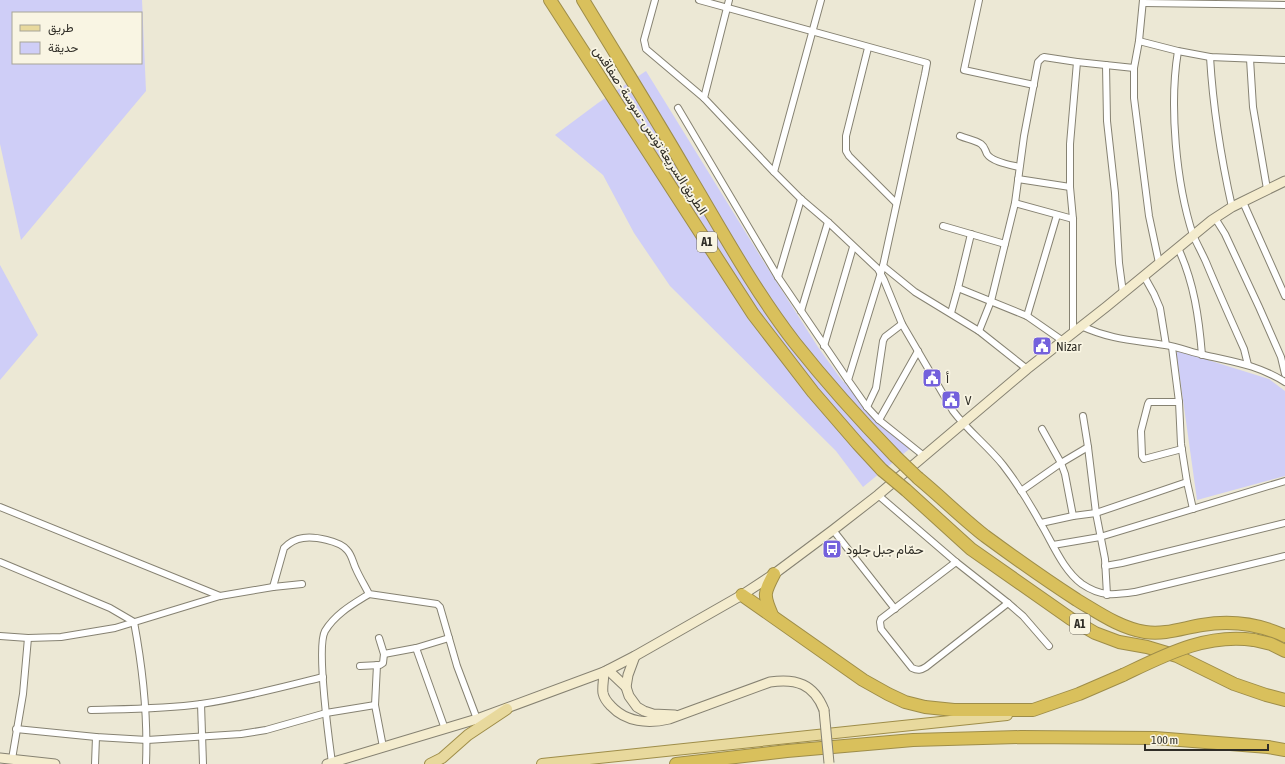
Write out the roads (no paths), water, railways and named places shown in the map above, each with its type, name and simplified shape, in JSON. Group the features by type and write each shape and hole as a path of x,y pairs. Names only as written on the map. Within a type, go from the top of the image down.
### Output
{"highway":[{"name":"الطريق السريعة تونس - سوسة - صفاقس","path":"550,0 753,314 813,392 882,470 971,549 1071,619 1095,633 1119,642 1147,647 1177,656 1234,684 1285,700"},
{"name":"الطريق السريعة تونس - سوسة - صفاقس","path":"583,0 688,172 742,267 794,342 826,381 895,456 918,478 984,535 1060,589 1097,612 1124,626 1136,630 1158,633 1212,623 1234,623 1260,627 1285,636"},
{"path":"772,615 765,596 766,590 774,574"},
{"path":"742,595 863,680 888,694 905,702 925,707 954,710 1033,710 1079,694 1172,651 1198,643 1228,638 1254,640 1271,644 1285,650"},
{"path":"676,764 787,751 913,740 1021,737 1155,738 1268,747 1285,750"}],"main road":[{"path":"329,763 477,719 606,671 742,595 774,574 834,530 878,495 1027,369 1215,218 1232,207 1285,181"},
{"path":"635,656 628,675 626,687 629,696 637,706 644,711 653,714 679,715"},
{"path":"606,671 626,687"},
{"path":"606,671 603,693 607,702 624,716 635,720 656,722 669,719 770,682 794,681 808,688 820,699 824,710 829,763"},
{"path":"430,764 442,758 468,736 507,708"},
{"path":"542,764 1007,715 1033,710"},
{"path":"0,758 55,764"}],"street":[{"path":"655,0 644,40 646,48 704,98 801,199 878,269 902,324 953,411 962,423 994,455 1021,491 1064,564 1079,581 1088,587 1107,595 1135,592 1285,556"},
{"path":"699,0 813,31 868,48 927,63 883,266 848,380"},
{"path":"704,98 729,0"},
{"path":"774,172 821,0"},
{"path":"979,0 964,70 1034,85"},
{"path":"1159,263 1149,216 1134,98 1134,68 1139,41 1143,1 1285,5"},
{"path":"1139,41 1178,52 1210,57 1285,60"},
{"path":"868,48 846,136 846,151 848,156 896,203"},
{"path":"1178,52 1175,83 1177,151 1184,199 1194,236 1244,348 1248,365"},
{"path":"1210,57 1222,160 1232,207"},
{"path":"979,331 991,301 1015,203 1019,167 1037,64 1042,58 1134,68"},
{"path":"1250,59 1253,107 1267,189"},
{"path":"1073,333 1073,219 1070,187 1070,144 1077,62"},
{"path":"1106,66 1107,121 1115,193 1119,263 1123,293"},
{"path":"678,108 778,277 866,407 879,420 924,456"},
{"path":"960,136 983,146 986,149 988,156 995,160 1019,167"},
{"path":"1018,179 1070,187"},
{"path":"778,277 801,199"},
{"path":"1243,202 1285,296"},
{"path":"1015,203 1073,219"},
{"path":"1027,316 1057,214"},
{"path":"1215,218 1225,234 1259,306 1281,357 1285,374"},
{"path":"801,311 828,222"},
{"path":"943,226 1005,244"},
{"path":"950,313 958,288 971,234"},
{"path":"824,346 853,247"},
{"path":"1178,248 1185,262 1192,284 1200,329 1202,355"},
{"path":"883,266 915,292 979,331 1027,369"},
{"path":"1144,276 1160,308 1169,346 1179,402 1182,449 1193,509"},
{"path":"958,288 1027,316 1063,341"},
{"path":"866,407 876,388 882,341 902,324"},
{"path":"1081,326 1098,334 1113,338 1169,346 1248,365 1285,382"},
{"path":"879,420 918,351"},
{"path":"1179,402 1149,402 1140,431 1142,456 1144,458 1182,449"},
{"path":"1083,416 1105,566 1107,595"},
{"path":"1042,429 1062,463 1073,516"},
{"path":"1021,491 1088,447"},
{"path":"1053,545 1100,536 1285,481"},
{"path":"1041,523 1096,512 1187,482"},
{"path":"878,495 956,562 1023,616 1049,646"},
{"path":"0,507 220,596"},
{"path":"1105,566 1285,523"},
{"path":"834,530 895,609"},
{"path":"273,587 284,548 304,537 334,542 347,549 369,594"},
{"path":"0,562 110,608 134,622 142,667 147,740 146,764"},
{"path":"956,562 882,619 880,626 912,668 922,670 1008,603"},
{"path":"0,636 28,638 60,637 115,628 220,596 273,587 302,584"},
{"path":"329,763 323,677 322,644 324,632 344,610 369,594 437,604 440,607 448,638 477,719"},
{"path":"12,759 26,671 28,638"},
{"path":"360,666 377,665 383,663 384,654 379,638"},
{"path":"384,654 416,648 448,638"},
{"path":"416,648 445,729"},
{"path":"377,665 375,705 383,747"},
{"path":"91,710 145,709 201,704 323,677"},
{"path":"201,704 203,764"},
{"path":"16,729 96,737 147,740 241,734 266,730 326,713 375,705"},
{"path":"95,764 96,737"}],"place":[{"name":"Nizar","path":"1042,346"},
{"name":"أ","path":"932,378"},
{"name":"V","path":"951,400"},
{"name":"حمّام جبل جلود","path":"832,549"}]}
